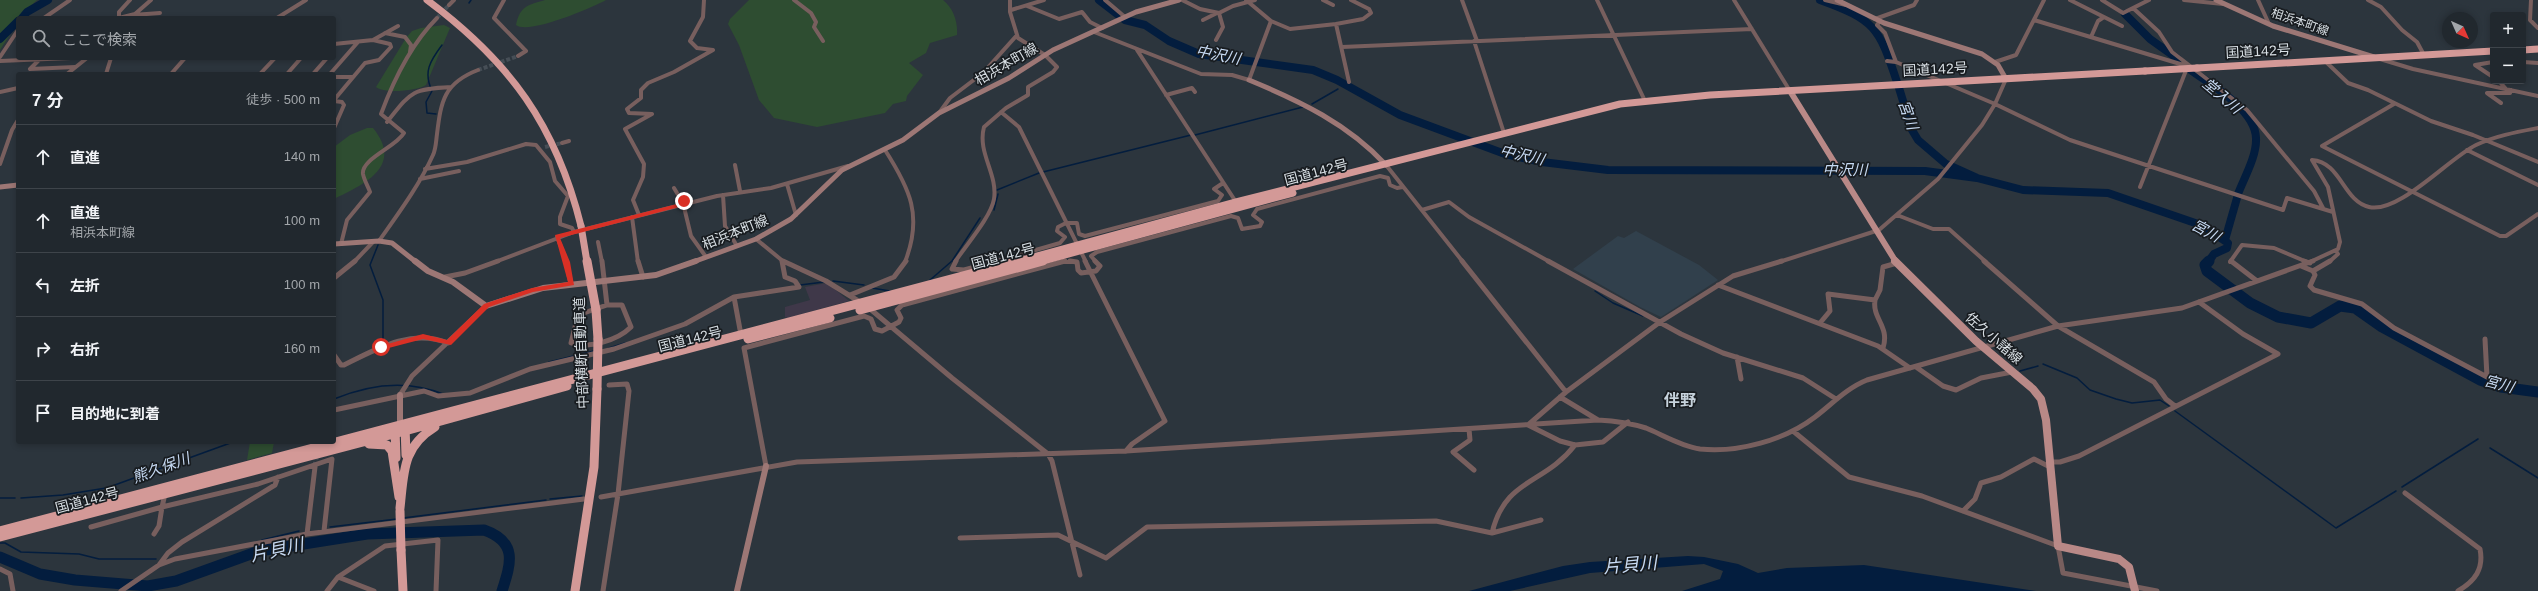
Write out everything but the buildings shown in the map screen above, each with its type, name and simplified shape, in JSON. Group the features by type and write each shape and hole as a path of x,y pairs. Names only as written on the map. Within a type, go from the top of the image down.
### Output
{"highway":[{"name":"中部横断自動車道","path":"427,0 460,24 492,55 538,114 568,176 581,226 596,310 598,339 598,389 594,467 575,591"},
{"path":"2526,50 2538,49"},
{"name":"国道142号","path":"2,535 302,458 400,428 508,402 865,306 1236,202 1386,165 1620,104 1790,91 2490,51"},
{"name":"国道142号","path":"2,535 741,335 865,306 965,272 1078,247 1329,183 1386,165"},
{"path":"400,510 411,446 419,436 436,426 508,402"},
{"path":"400,428 406,470"},
{"path":"396,474 400,428"},
{"path":"302,458 367,444 382,444 390,447 396,474 400,510 403,591"}],"main road":[{"name":"相浜本町線","path":"486,306 532,290 571,284 606,282 643,277 665,272 756,239 796,215 836,175 848,166 885,150 903,140 938,113 1009,78 1044,55 1123,18 1180,0"},
{"path":"1837,0 1880,22 1970,50 1995,62 2006,79"},
{"name":"相浜本町線","path":"2216,0 2269,24 2378,58"},
{"path":"1249,80 1304,103 1371,148 1386,165"},
{"name":"佐久小諸線","path":"1790,91 1876,232 1897,263 1983,346 2038,394 2043,403 2058,546"},
{"path":"0,187 16,185"},
{"path":"336,244 376,242 397,246 428,271 445,277 486,306"},
{"path":"400,428 401,392"},
{"path":"737,591 766,466"},
{"path":"2058,546 2119,559 2129,568 2135,588"}],"street":[{"path":"47,16 70,0"},
{"path":"119,16 120,12 130,0"},
{"path":"131,16 151,0"},
{"path":"280,16 306,0"},
{"path":"449,5 454,0"},
{"path":"504,0 494,18 526,51 518,56"},
{"path":"639,215 633,200 644,174 643,162 638,150 625,130 652,114 646,112 628,113 627,109 641,98 641,90 645,85 674,72 713,50 711,48 697,48 690,41 701,23 706,6 704,0"},
{"path":"794,0 811,13 816,22 814,27 823,42"},
{"path":"1010,0 1017,35 1056,65 1054,70 1030,86 1028,95 1001,112 982,130 985,159 994,199 990,211 952,266 956,271 965,272 1060,243 1065,237 1057,231 1058,227 1066,223 1076,223 1079,226 1079,234 1088,235 1218,201 1222,195 1214,189 1223,183"},
{"path":"1011,10 1044,0"},
{"path":"1104,0 1123,18"},
{"path":"1180,0 1200,9 1218,13 1224,21 1224,29 1216,40"},
{"path":"1203,20 1233,6 1255,0"},
{"path":"1323,0 1333,5"},
{"path":"1247,1 1271,21 1290,29 1336,24 1363,19 1371,13 1369,9 1351,0"},
{"path":"1462,0 1504,134"},
{"path":"1597,0 1645,101"},
{"path":"1734,0 1790,91"},
{"path":"1825,0 1846,5"},
{"path":"1912,0 1918,1"},
{"path":"1995,62 2016,55 2044,0"},
{"path":"2070,0 2122,26"},
{"path":"2102,0 2122,12 2149,0"},
{"path":"2184,0 2223,4"},
{"path":"2258,0 2264,8 2269,24"},
{"path":"2368,0 2381,7 2402,30 2416,40 2419,44 2418,50 2424,55"},
{"path":"2531,0 2529,17 2538,31"},
{"path":"1875,19 1918,1"},
{"path":"1027,6 1059,19 1082,12 1092,23 1102,28"},
{"path":"2133,8 2159,32 2169,50 2187,65 2233,97 2247,110 2269,140 2314,191 2323,208"},
{"path":"131,16 160,12"},
{"path":"2091,37 2098,21 2104,17"},
{"path":"341,244 347,220 363,203 370,192 364,174 364,169 374,157 390,148 402,136 401,129 387,122 383,118 382,110 391,84 409,54 418,45 422,33 437,18"},
{"path":"2034,20 2187,65"},
{"path":"1094,32 1201,74 1232,75 1249,80 1271,21"},
{"path":"1880,22 1877,25 1885,33 1895,62"},
{"path":"1336,24 1349,82"},
{"path":"373,40 398,26"},
{"path":"1342,47 1752,29"},
{"path":"0,57 16,33"},
{"path":"384,33 405,37 411,45 409,54"},
{"path":"938,113 950,98 983,73 1017,35"},
{"path":"336,48 339,44 373,40 390,44 391,47 379,60 365,63 336,99"},
{"path":"332,72 358,42"},
{"path":"1137,50 1236,202"},
{"path":"2378,58 2413,69 2538,96"},
{"path":"0,61 39,60"},
{"path":"39,60 30,69 75,67"},
{"path":"69,72 84,60"},
{"path":"107,72 111,60"},
{"path":"173,72 183,60"},
{"path":"262,72 273,60"},
{"path":"289,72 299,60"},
{"path":"315,72 325,60"},
{"path":"1887,61 1895,62 1945,82 2070,140 2283,210 2287,198 2333,212"},
{"path":"2325,61 2348,83 2438,124 2467,133 2538,162"},
{"path":"2490,62 2475,65 2490,75"},
{"path":"2526,62 2538,63"},
{"path":"2140,188 2187,65"},
{"path":"336,276 376,242 420,179 436,150 434,138 440,109 451,87 460,77 478,70"},
{"path":"336,77 354,77"},
{"path":"1528,425 1566,392 1660,322 1718,285 1740,273 1876,232 1897,215 1949,165 1995,104 2006,79"},
{"path":"2503,84 2509,89"},
{"path":"387,122 410,94 429,88 451,87"},
{"path":"0,92 16,88"},
{"path":"1166,94 1192,88 1195,92"},
{"path":"2501,103 2486,93 2510,93 2509,89"},
{"path":"336,101 342,102 344,105 336,123"},
{"path":"2394,104 2322,146 2500,236 2506,236 2538,214"},
{"path":"1001,112 1019,127 1165,422 1132,444 1126,451"},
{"path":"0,164 8,145 12,127 16,122"},
{"path":"2313,271 2336,257 2338,254 2336,251 2340,242 2328,188 2312,163 2312,160 2325,163 2352,194 2371,207 2379,207 2412,192 2467,150 2484,141 2538,128"},
{"path":"562,143 569,142"},
{"path":"425,169 467,162 526,144 536,145 552,165 558,186 568,196 560,216 560,224 572,228 574,232"},
{"path":"539,148 545,147"},
{"path":"850,295 898,274 913,240 915,211 907,188 885,150"},
{"path":"2467,150 2538,185"},
{"path":"735,165 740,191"},
{"path":"1386,165 1566,392"},
{"path":"445,277 470,271 557,237 574,232 740,191 752,192 787,184 848,166"},
{"path":"420,179 459,171"},
{"path":"766,466 744,348 864,316 871,319 878,331 892,327 901,320 896,312 902,305 1067,260 1077,262 1078,270 1081,273 1091,272 1099,267 1099,264 1091,258 1092,255 1097,252 1231,216 1239,219 1239,226 1242,229 1253,228 1260,226 1262,222 1253,215 1253,212 1257,209 1380,176 1388,178 1390,186 1394,188 1403,187"},
{"path":"787,184 796,215"},
{"path":"674,188 685,204 690,234 706,257"},
{"path":"723,195 725,226 737,246"},
{"path":"1422,210 1449,202 1469,217 1660,322 1716,350 1803,378 1836,399"},
{"path":"1897,215 1933,229 1949,230 2058,326 2154,382 2166,399 2175,406"},
{"path":"632,217 635,251 643,277"},
{"path":"557,237 567,262 571,284"},
{"path":"756,239 782,261 826,281 865,306 952,378 1048,454 1052,461 1080,576"},
{"path":"598,242 606,282 607,305"},
{"path":"2257,281 2230,262 2242,245 2274,248 2310,262"},
{"path":"600,497 766,466 817,461 1126,451 1598,420 1628,422 1691,446 1704,449 1747,444 1793,432 1836,399 1863,382 1983,346 2058,326 2168,312 2301,266 2336,251"},
{"path":"336,409 346,406 368,404 401,392 424,390 432,392 438,396 470,393 558,361 604,351 672,329 734,297 799,285 785,277 782,261"},
{"path":"1883,348 1887,340 1887,333 1874,308 1875,300 1880,290 1882,267 1897,263"},
{"path":"2301,266 2313,271"},
{"path":"2313,271 2315,275 2310,286 2314,290 2362,304 2394,328 2487,377 2485,339"},
{"path":"1718,285 1883,348 1910,368"},
{"path":"1820,323 1830,312 1828,294 1875,300"},
{"path":"734,297 741,335"},
{"path":"1963,512 1975,499 1978,487 1986,480 2001,477 2034,459 2050,465 2079,456 2278,354 2243,334 2199,302"},
{"path":"607,305 622,305 631,325 629,330 623,335 582,346 571,343 578,315 607,305"},
{"path":"401,392 405,384 486,306"},
{"path":"336,358 341,365 344,365 381,347 418,337 430,337 448,343"},
{"path":"1737,357 1741,379"},
{"path":"1916,367 1943,386 1956,390 1981,378 2013,371"},
{"path":"603,591 618,494 629,386 623,383 609,385"},
{"path":"1560,397 1598,420"},
{"path":"1528,425 1560,442 1575,445 1603,442 1628,422"},
{"path":"1469,429 1470,440 1453,452 1474,470"},
{"path":"1793,432 1849,478 1902,490 2058,546 2063,573 2157,591"},
{"path":"1492,533 1495,515 1503,500 1523,484 1545,474 1559,464 1575,445"},
{"path":"91,527 278,477 332,459 324,531"},
{"path":"307,534 315,467"},
{"path":"159,566 168,553 182,542 275,485 278,477"},
{"path":"2405,493 2480,548 2481,565 2478,575 2469,585 2458,591"},
{"path":"154,534 159,526 165,494"},
{"path":"121,591 140,577 159,566 175,560 324,531 584,499"},
{"path":"960,538 1047,534 1070,538 1096,555 1106,558 1147,527 1436,521 1472,530 1492,533 1541,520"},
{"path":"327,591 338,577 385,546 438,540 436,591"},
{"path":"0,569 10,574 13,591"},
{"path":"338,577 374,591"}],"shaded area":[{"path":"1636,231 1699,265 1718,280 1661,317 1640,307 1573,269 1618,236 1624,238"},
{"path":"827,283 849,301 787,318 785,317 785,307 810,300 805,287"}],"green space":[{"path":"0,0 37,0 20,16 16,16 16,25 0,50"},
{"path":"545,0 606,0 588,9 546,24 523,27 516,25 522,10 529,5"},
{"path":"749,0 943,0 950,7 954,15 957,25 957,35 930,43 926,53 909,63 923,75 907,96 906,101 893,104 885,113 817,127 774,118 759,100 739,45 728,24 730,19"},
{"path":"444,25 450,28 426,85 416,89 401,91 386,90 376,87 406,38 412,31 421,28"},
{"path":"367,128 373,128 381,141 384,153 382,163 377,172 368,180 336,198 336,146 350,135"},
{"path":"250,444 274,444 272,453 247,460"}],"water":[{"path":"1688,556 1704,557 1738,564 1758,573 1787,568 1864,565 2036,591 1682,591 1720,579 1723,571 1704,564 1590,573 1510,591 1469,591 1563,566 1590,562"}],"waterway":[{"path":"24,16 27,12 48,0"},
{"name":"中沢川","path":"1099,0 1125,20 1145,25 1169,41 1199,54 1313,70 1337,80 1400,115 1505,154 1542,162 1608,170 1925,171 1977,178"},
{"name":"宮川","path":"1820,0 1853,14 1864,20 1872,28 1879,37 1885,49 1897,82"},
{"name":"堂入川","path":"2125,14 2150,39 2178,59"},
{"path":"0,39 16,23"},
{"name":"熊久保川","path":"436,114 427,113 426,102 432,91 429,84 428,72 434,56 442,45"},
{"name":"堂入川","path":"2189,69 2230,98 2240,107 2254,127 2256,145 2250,167 2238,194"},
{"name":"宮川","path":"1899,88 1912,130 1918,140 1946,164 1977,178"},
{"path":"1312,104 1338,89"},
{"path":"1195,135 1303,107"},
{"path":"1043,172 1191,135"},
{"path":"997,190 1039,173"},
{"name":"宮川","path":"1977,178 2023,190 2108,193 2201,225 2228,243 2227,248 2214,254 2208,262"},
{"path":"994,210 998,194"},
{"name":"堂入川","path":"2225,240 2237,198"},
{"path":"930,280 952,261 980,218"},
{"name":"熊久保川","path":"378,245 370,265 383,300 383,343"},
{"name":"宮川","path":"2208,262 2205,265 2207,271 2250,303 2278,317 2311,323 2340,306 2355,308 2382,327 2480,380 2501,387 2538,392"},
{"path":"833,281 864,285"},
{"path":"800,285 824,282"},
{"path":"872,288 890,291"},
{"path":"1595,291 1613,303 1643,316"},
{"path":"609,348 625,343"},
{"path":"549,362 594,351"},
{"path":"2043,364 2077,378 2090,390 2116,399 2132,403 2160,400 2169,406"},
{"path":"2020,371 2038,366"},
{"name":"熊久保川","path":"336,398 361,390 388,385 415,386 443,394"},
{"path":"2175,411 2336,528 2396,491"},
{"path":"2402,487 2478,439"},
{"name":"熊久保川","path":"112,486 228,444"},
{"path":"2490,448 2538,478"},
{"name":"熊久保川","path":"21,498 63,495 106,488"},
{"path":"550,499 582,496"},
{"name":"熊久保川","path":"0,498 15,498"},
{"path":"403,518 546,500"},
{"path":"330,527 397,519"},
{"name":"片貝川","path":"0,557 40,574 75,580 148,586 176,581 259,551 367,534 484,530 495,535 507,547 509,563 502,591"},
{"path":"262,540 299,531"},
{"path":"0,543 5,543 21,552 79,554 99,559 156,559"}],"tunnel":[{"path":"437,18 449,5"},
{"path":"478,70 518,56"},
{"path":"545,147 562,143"},
{"path":"315,467 318,444"}],"district":[{"name":"伴野","path":"1680,400"}],"route":[{"path":"381,347 418,337 430,337 448,343 486,306 532,290 571,284 567,262 557,237 685,204 684,201"}]}
